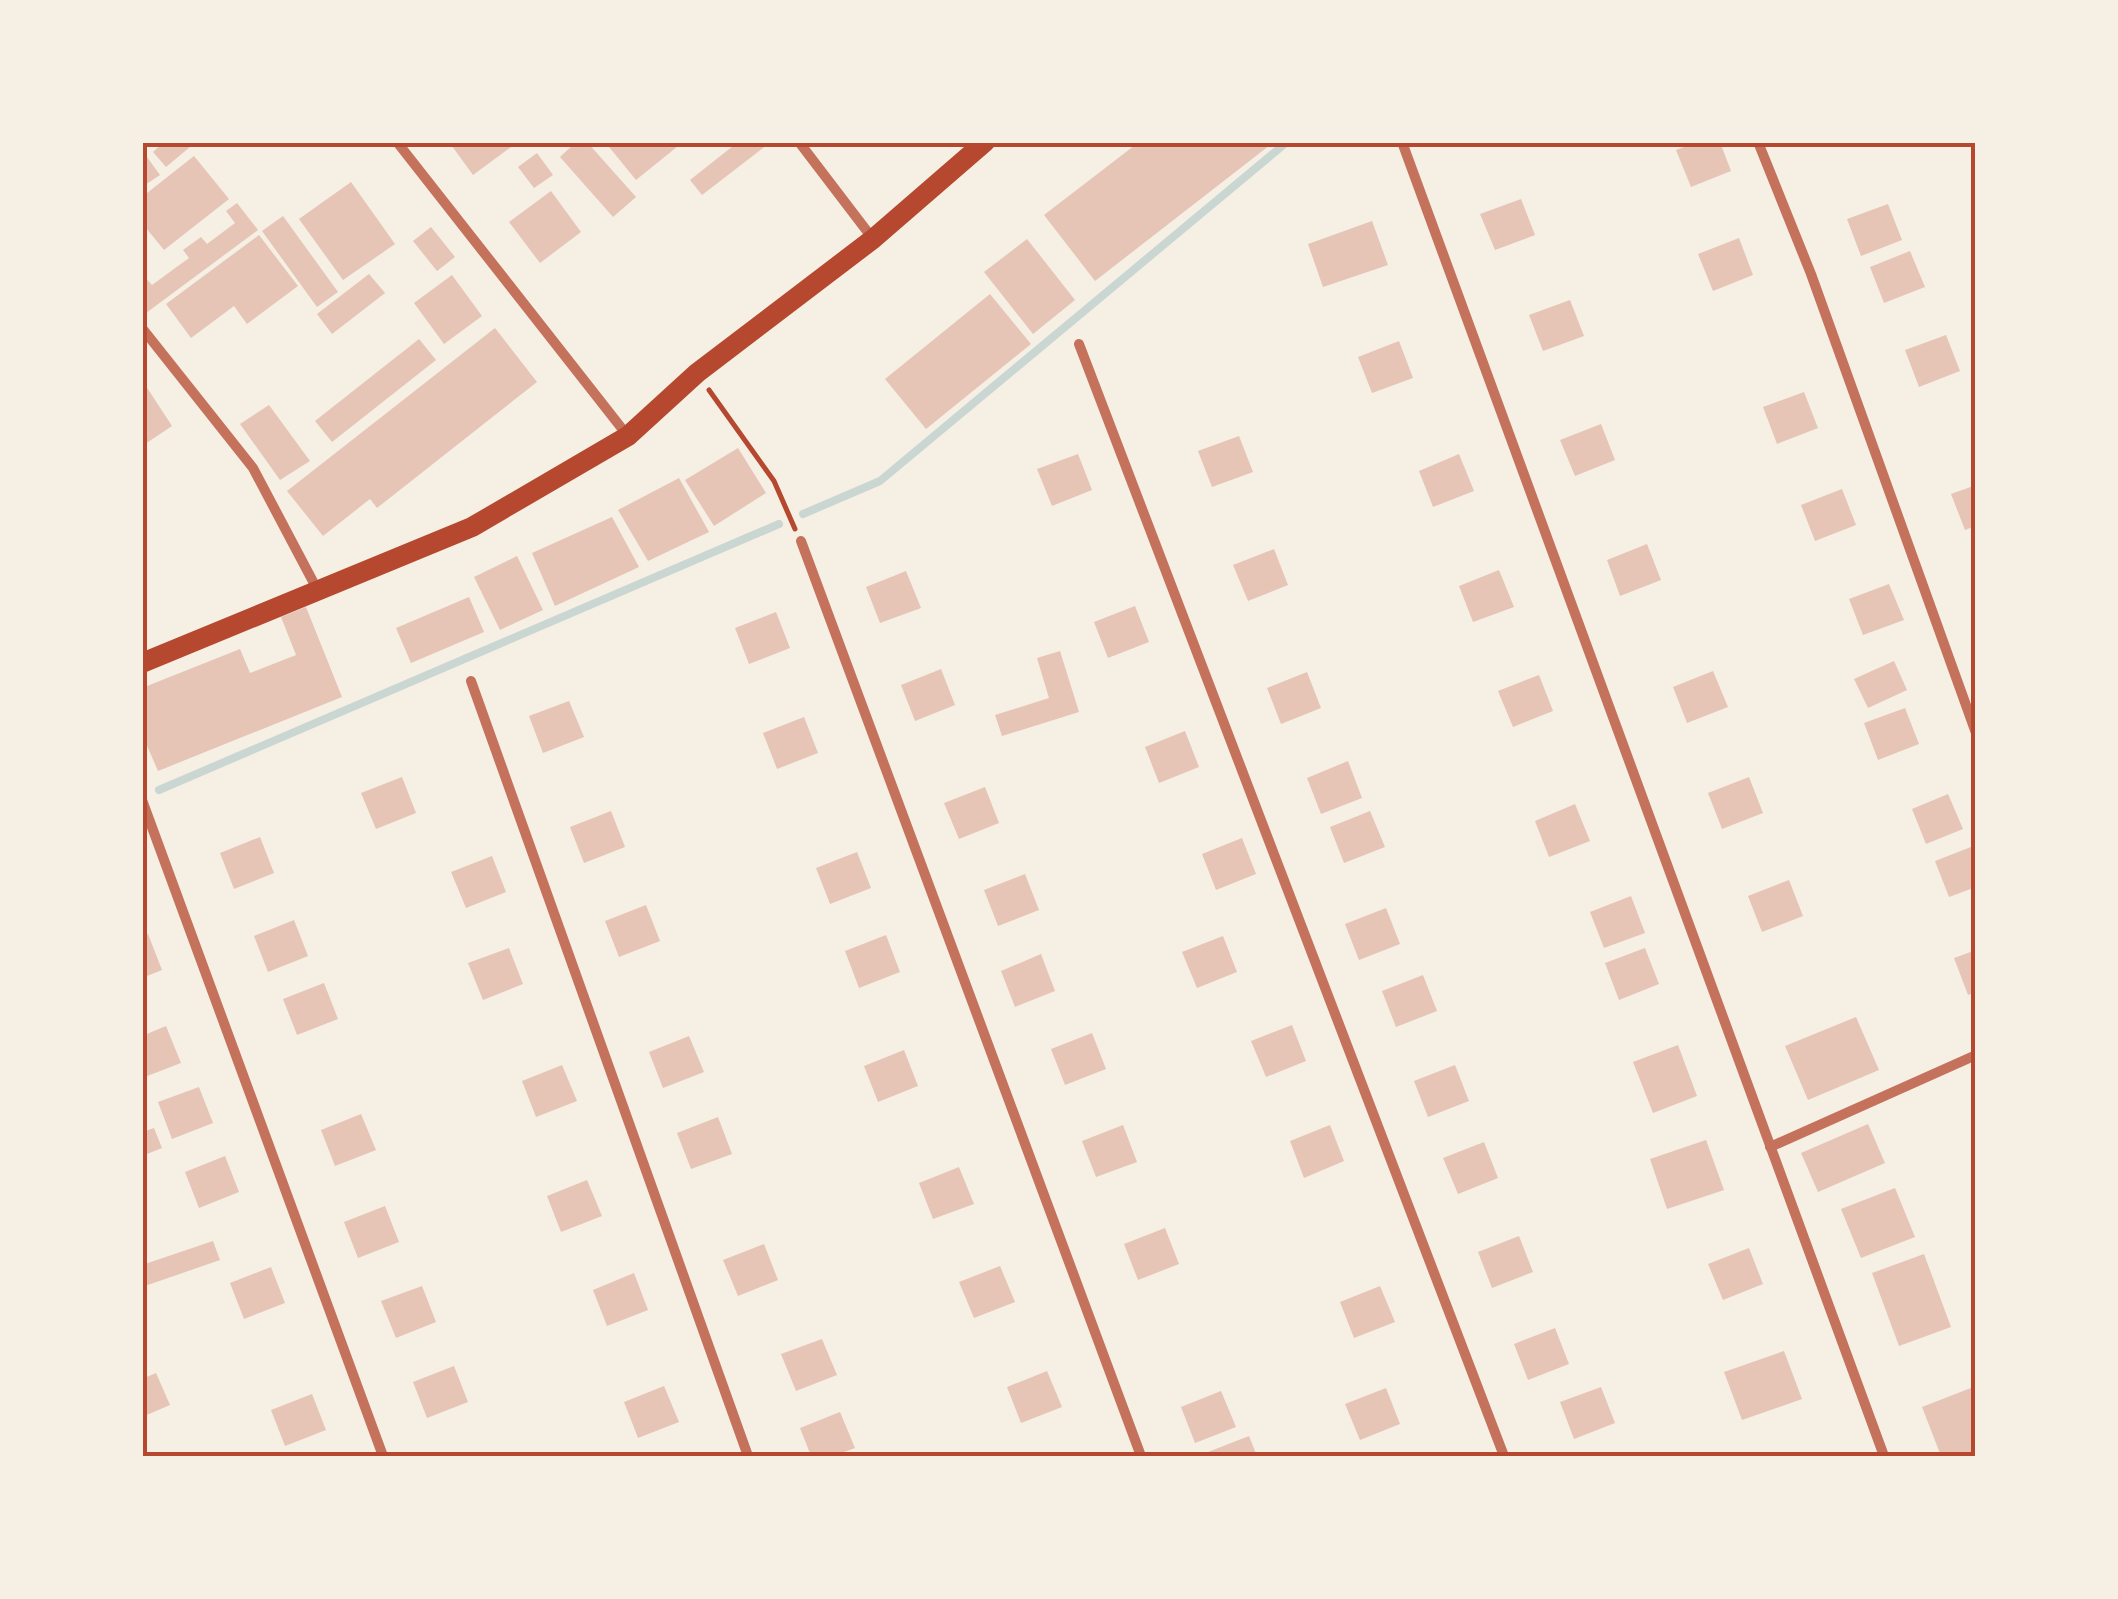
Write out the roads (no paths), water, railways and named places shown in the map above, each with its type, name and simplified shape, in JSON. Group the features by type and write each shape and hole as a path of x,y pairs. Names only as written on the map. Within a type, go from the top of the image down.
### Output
{"main road":[{"path":"142,662 472,527 628,436 697,373 873,239 986,142"}],"street":[{"path":"397,142 628,436"},
{"path":"799,142 873,239"},
{"path":"1402,142 1884,1456"},
{"path":"1758,142 1811,274 1976,733"},
{"path":"142,328 252,468 318,591"},
{"path":"1079,344 1504,1456"},
{"path":"801,541 1141,1456"},
{"path":"471,681 748,1456"},
{"path":"142,800 383,1456"},
{"path":"1770,1146 1976,1056"}],"waterway":[{"path":"803,514 880,481 1287,142"},
{"path":"159,790 779,524"}]}
